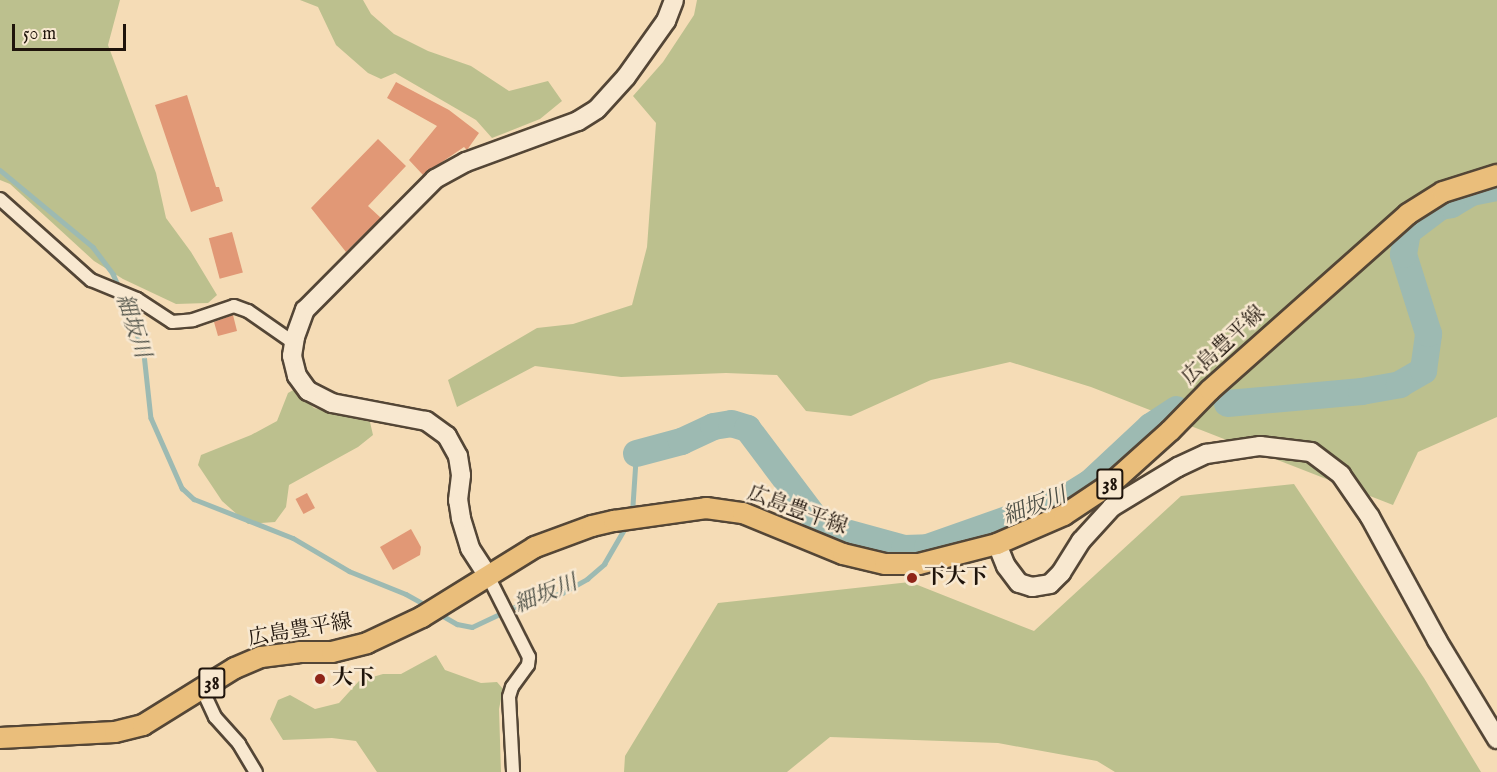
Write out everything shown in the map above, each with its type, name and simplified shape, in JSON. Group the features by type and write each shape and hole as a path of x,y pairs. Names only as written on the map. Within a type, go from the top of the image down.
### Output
{"main road":[{"name":"広島豊平線","path":"0,738 115,732 142,725 235,668 261,657 299,652 332,652 367,643 442,606 535,547 592,526 614,521 706,508 743,513 843,554 885,564 919,564 997,544 1065,515 1112,483 1170,431 1210,390 1408,214 1443,192 1497,175"}],"street":[{"path":"513,772 508,697 512,687 528,665 529,657 488,576 470,548 458,500 461,476 458,456 447,436 426,421 332,403 308,391 297,376 292,356 294,343 305,310 435,179 466,162 578,121 597,108 633,68 666,21 674,0"},
{"path":"0,199 91,280 137,299 172,322 194,320 234,306 248,311 294,343"},
{"path":"997,544 1006,566 1019,583 1032,587 1050,584 1061,573 1081,541 1112,507 1178,467 1206,454 1260,446 1311,452 1341,475 1370,517 1497,739"},
{"path":"202,690 215,717 239,744 256,772"}],"green space":[{"path":"0,0 120,0 108,45 156,173 166,218 191,252 217,295 208,303 176,304 123,279 94,261 10,184 0,180"},
{"path":"300,0 363,0 371,14 394,34 428,51 471,66 509,91 548,81 562,101 540,119 492,138 476,120 395,73 381,79 368,73 336,45 318,7"},
{"path":"697,0 1497,0 1497,417 1418,452 1393,505 1091,387 1010,362 931,380 851,416 806,411 777,375 726,373 621,377 535,366 457,407 448,380 537,328 573,324 632,305 647,247 656,123 633,96 663,62 694,15"},
{"path":"295,389 314,408 370,422 373,435 358,447 289,485 286,507 275,522 248,524 222,501 198,465 201,455 251,435 277,421 288,393"},
{"path":"1294,484 1424,678 1481,772 1115,772 1097,761 998,743 830,737 787,772 624,772 625,756 718,603 910,582 1034,631 1181,496"},
{"path":"436,655 445,670 481,683 497,682 503,689 499,709 501,772 377,772 356,741 332,738 283,740 270,719 278,700 290,695 315,709 339,703 359,681 383,674 401,674"}],"building":[{"path":"396,82 449,110 479,133 467,150 464,147 423,175 409,160 437,126 387,98"},
{"path":"187,95 216,187 219,187 223,201 191,212 155,105"},
{"path":"378,139 406,166 368,206 381,218 346,252 311,208"},
{"path":"232,232 243,273 220,279 209,238"},
{"path":"233,315 237,331 218,336 214,322"},
{"path":"307,493 315,508 304,514 296,499"},
{"path":"411,529 421,547 420,555 393,570 380,547"}],"waterway":[{"name":"細坂川","path":"0,170 93,247 113,274 120,289"},
{"name":"細坂川","path":"1227,403 1361,391 1399,384 1423,370 1428,333 1403,254 1407,231 1440,206 1451,204 1471,192 1497,187"},
{"name":"細坂川","path":"124,297 144,354 151,418 182,488 194,499 293,538 349,571 406,594 429,607"},
{"name":"細坂川","path":"636,453 681,441 713,426 731,423 747,428 820,525 904,548 927,547 1063,499 1090,482 1150,426 1176,409"},
{"name":"細坂川","path":"632,513 636,453"},
{"name":"細坂川","path":"438,613 457,624 472,627 519,605 562,593 587,579 604,564 626,526"}],"place":[{"name":"下大下","path":"912,578"},
{"name":"大下","path":"320,679"}]}
